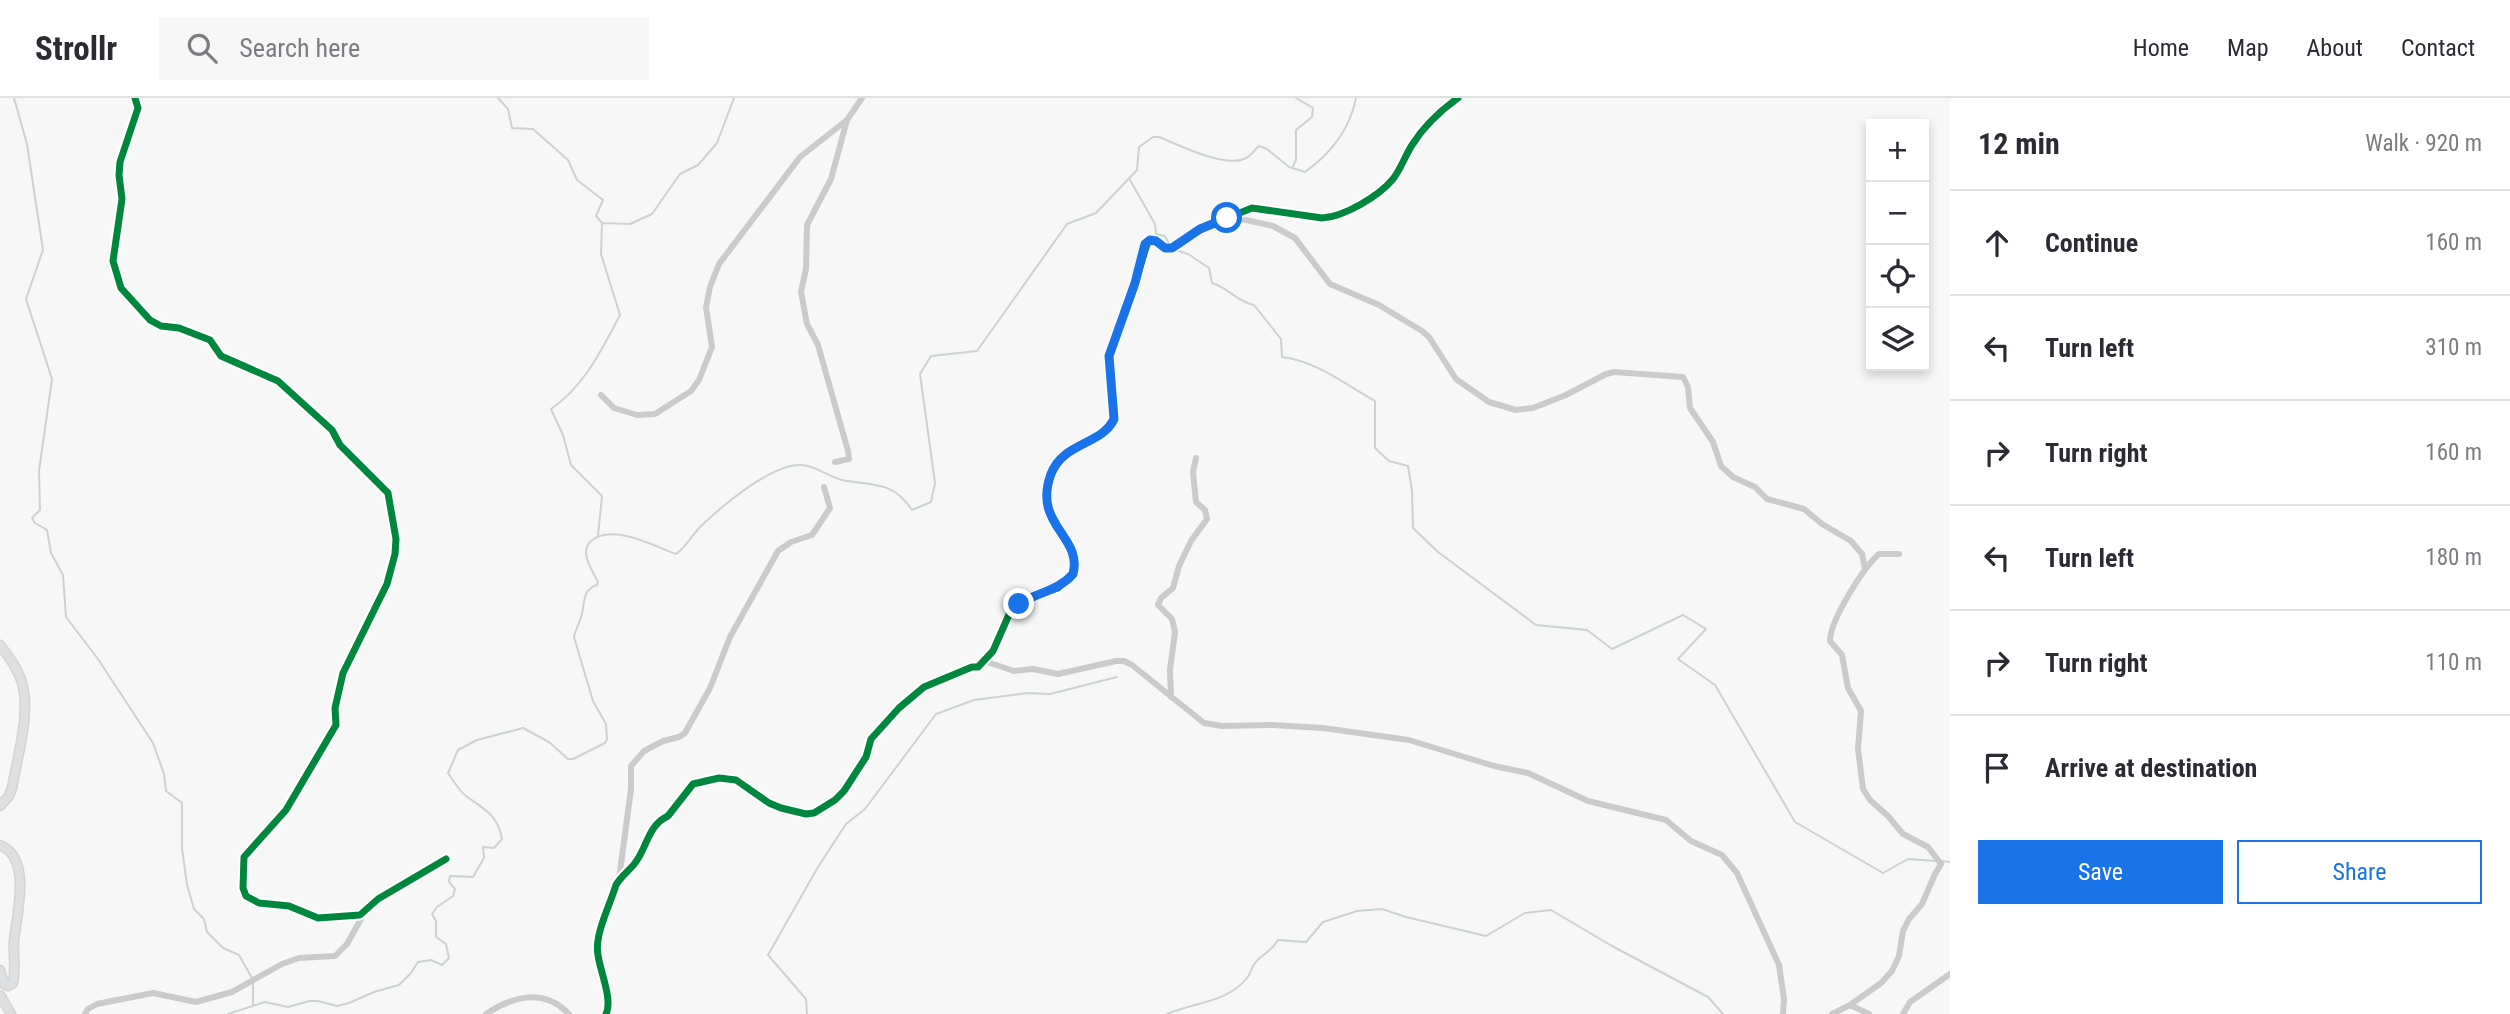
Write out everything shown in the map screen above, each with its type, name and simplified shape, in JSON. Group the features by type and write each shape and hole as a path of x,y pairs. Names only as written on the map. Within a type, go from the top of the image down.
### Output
{"main road":[{"path":"0,645 16,670 24,691 24,703 23,726 12,788 0,806"},
{"path":"0,845 10,851 15,860 20,883 13,983 8,986 4,984 0,970"},
{"path":"0,995 11,1014"}],"street":[{"path":"135,98 137,111 118,175 122,199 113,261 121,288 150,320 161,326 179,328 209,340 222,356 278,381 332,430 340,445 388,493 396,539 387,584 343,673 335,708 336,725 286,810 244,857 243,888 246,896 257,902 289,906 318,918 360,915 378,899 446,859"},
{"path":"601,395 614,408 637,415 655,414 691,391 699,380 712,347 706,307 719,264 800,157 847,120 862,98"},
{"path":"619,879 638,860 648,836 693,784 708,779 732,779 781,808 806,814 814,813 835,800 866,757 871,739 906,701 925,687 972,667 978,667 993,651 1011,610 1029,598 1058,588 1073,574 1075,561 1071,546 1049,513 1047,504 1050,477 1068,451 1110,427 1114,419 1109,356 1135,283 1145,244 1150,240 1165,248 1172,248 1200,229 1252,208 1322,218 1332,218 1347,212 1391,181 1427,125 1458,98"},
{"path":"835,462 849,458 848,451 818,345 807,324 802,292 806,269 807,225 831,179 847,120"},
{"path":"1234,215 1273,226 1294,238 1330,284 1380,304 1422,331 1429,337 1456,379 1497,405 1516,410 1533,408 1614,372 1683,377 1688,387 1692,412 1713,442 1721,466 1737,480 1755,487 1768,499 1804,509 1822,524 1851,541 1862,554 1865,569"},
{"path":"1171,697 1170,670 1174,632 1172,619 1158,605 1161,598 1173,588 1179,566 1196,531 1207,519 1206,510 1196,502 1193,472 1196,458"},
{"path":"606,1014 609,1000 603,984 597,939 619,879 631,789 631,766 643,751 685,733 710,688 730,637 778,551 791,542 812,535 830,508 824,487"},
{"path":"1832,1014 1881,983 1892,971 1899,956 1903,932 1909,919 1922,904 1941,864 1928,846 1903,834 1863,789 1858,749 1861,711 1849,688 1842,655 1831,643 1830,635 1843,604 1865,569 1879,554 1899,554"},
{"path":"984,661 1014,671 1033,669 1058,674 1106,662 1124,661 1210,725 1324,729 1409,740 1494,766 1528,773 1588,801 1666,820 1690,841 1722,855 1737,873 1779,965 1784,999 1783,1014"},
{"path":"85,1014 97,1004 153,993 196,1002 208,1000 240,988 251,979 299,958 330,958 347,944 361,919 360,915"},
{"path":"1903,1014 1910,1002 1950,974"},
{"path":"486,1014 505,1002 536,998 550,1000 569,1014"},
{"path":"1850,1004 1869,1014"}],"waterway":[{"path":"14,98 27,144 43,250 26,299 52,379 39,471 40,510 32,518 47,530 51,553 63,575 66,617 98,659 153,743 164,774 166,791 182,803 182,848 187,885 194,909 204,919 207,932 223,948 239,955 252,978"},
{"path":"498,98 508,109 512,128 533,129 568,160 577,180 603,200 596,216 602,223"},
{"path":"598,535 602,496 571,465 563,435 551,409 583,379 620,315 601,254 602,223 630,224 652,214 680,174 698,165 717,143 734,98"},
{"path":"1293,166 1296,160 1296,130 1312,117 1313,108 1296,98"},
{"path":"228,1014 265,1002 288,1007 309,1001 337,1006 349,1003 399,985 418,962 431,960 442,965 449,958 446,944 436,937 436,921 432,914 453,896 455,889 449,882 450,876 473,877 484,858 483,847 494,848 502,839 494,818 463,794 448,773 458,750 477,740 523,728 549,742 568,759 573,759 605,743 607,739 606,724 593,701 574,637 586,595 598,582 586,556 591,541 600,536 621,535 676,554 701,526 748,488 776,471 801,465 813,467 841,480 884,487 898,495 912,510 931,502 935,483 920,374 931,356 977,351 1067,224 1096,213 1137,170 1139,147 1153,137 1159,137 1202,155 1237,161 1248,157 1259,146 1267,149 1289,167 1305,172 1338,140 1349,120 1356,98"},
{"path":"1130,180 1155,224 1156,234 1165,236 1171,247"},
{"path":"1176,250 1188,254 1209,268 1212,283 1254,305 1281,339 1282,357 1318,368 1375,401 1375,448 1389,461 1408,466 1413,528 1438,552 1536,625 1587,630 1612,649 1683,615 1706,629 1678,659 1715,685 1795,822 1883,873 1908,859 1935,861"},
{"path":"807,1014 806,999 768,955 846,824 865,809 936,714 974,700 1028,693 1050,694 1117,677"},
{"path":"1941,861 1950,862"},
{"path":"1167,1014 1230,992 1247,978 1255,963 1278,940 1306,942 1323,922 1357,911 1382,909 1486,936 1525,913 1551,910 1708,997 1723,1014"},
{"path":"253,983 253,1005"}],"cycle path":[{"path":"135,98 138,108 120,162 119,175 122,199 113,261 121,288 150,320 161,326 179,328 210,340 221,356 278,381 332,430 340,445 388,493 396,539 387,584 343,673 335,708 336,725 286,810 244,857 243,888 246,896 259,903 289,906 318,918 360,915 378,899 446,859"},
{"path":"606,1014 607,993 597,947 600,929 616,885 633,866 656,825 668,816 693,784 719,778 736,780 769,803 806,814 814,813 844,791 866,757 871,739 899,708 924,687 978,667 993,651 1011,610 1029,598 1058,588 1073,574 1071,550 1052,518 1047,491 1051,474 1064,456 1101,434 1114,419 1109,356 1148,241 1156,241 1165,248 1173,248 1200,229 1252,208 1322,218 1350,210 1387,186 1422,131 1458,98"}],"route":[{"path":"1019,604 1058,588 1073,574 1075,561 1071,546 1049,513 1047,504 1050,477 1068,451 1110,427 1114,419 1109,356 1135,283 1145,244 1150,240 1165,248 1172,248 1200,229 1227,218"}]}
